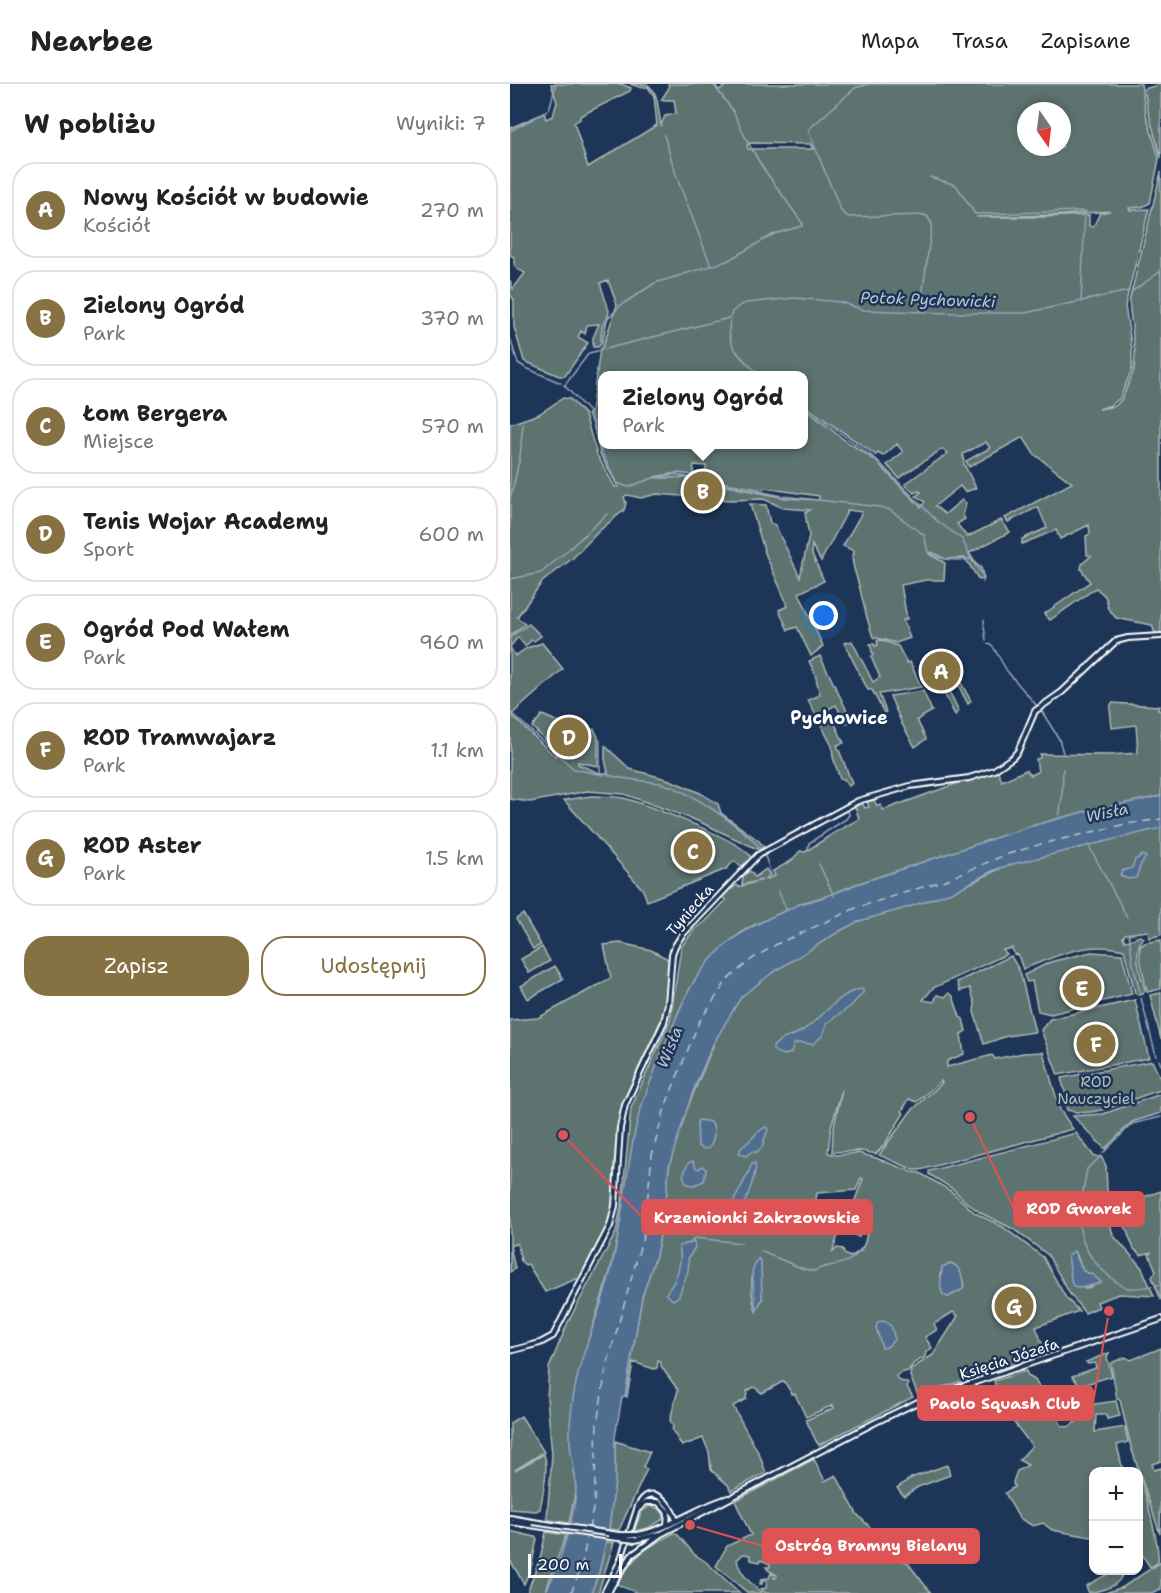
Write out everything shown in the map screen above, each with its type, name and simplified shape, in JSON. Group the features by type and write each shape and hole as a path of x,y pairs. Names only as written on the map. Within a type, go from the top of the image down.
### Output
{"street":[{"name":"Tyniecka","path":"510,1351 548,1340 560,1325 610,1226 615,1206 620,1128 625,1105 664,1022 668,1004 672,954 682,935 758,855 858,801 910,786 969,778 994,770 1006,763 1018,751 1035,711 1062,692 1116,641 1161,636"},
{"name":"Księcia Józefa","path":"606,1593 632,1555 661,1534 922,1400 1161,1319"},
{"name":"Księcia Józefa","path":"636,1537 708,1504 740,1494"},
{"path":"637,1510 644,1498 656,1496 668,1503 676,1520"},
{"path":"637,1510 646,1502 658,1502 668,1512 667,1524"},
{"name":"Księcia Józefa","path":"612,1585 637,1510"},
{"path":"510,1520 636,1537 661,1534"},
{"name":"Księcia Józefa","path":"606,1593 618,1566"}],"green space":[{"path":"551,84 621,84 631,88 630,91 580,116 580,119 574,123 588,167 657,125 654,96 648,87 630,84 647,84 654,91 661,125 665,116 676,114 674,100 661,100 669,88 668,84 714,84 719,90 729,84 1141,84 1146,114 1159,158 1150,203 1142,207 1129,208 1130,210 1149,209 1125,306 1132,349 1132,369 1120,398 1111,405 1099,409 1115,406 1122,399 1134,370 1135,353 1129,302 1161,172 1161,634 1156,636 1152,625 1116,618 1107,607 1105,596 1096,588 1050,620 1044,614 1090,582 1081,569 1082,564 1091,556 1087,555 1086,536 1090,534 1089,525 1060,539 1056,530 1022,544 1022,539 1047,528 1038,507 1008,522 1005,518 1072,483 1034,454 1023,437 969,467 966,461 990,448 986,442 963,454 964,464 976,488 965,492 960,486 935,506 945,514 962,500 966,503 963,515 965,519 957,524 967,537 1001,520 1010,532 969,553 981,568 984,579 979,580 965,558 945,559 932,552 929,554 945,563 944,580 926,580 901,585 907,619 903,620 910,638 896,643 873,637 854,568 852,555 854,551 843,546 862,512 848,510 821,561 812,545 812,554 824,581 799,593 823,646 811,656 797,627 788,630 779,610 788,606 765,553 750,504 766,505 770,523 775,525 800,577 809,536 805,513 810,510 783,508 764,499 730,500 657,494 641,498 627,495 624,497 626,503 624,510 599,531 573,558 542,582 517,617 525,624 510,635 510,424 539,414 563,398 570,399 585,415 597,455 615,487 618,487 599,449 808,449 808,411 843,439 875,460 921,507 925,502 916,496 921,492 914,493 905,484 948,453 942,449 899,478 887,465 903,452 897,444 883,456 878,453 876,455 808,408 808,371 598,371 598,445 593,424 588,415 591,412 600,349 617,305 608,280 600,283 609,311 602,343 598,347 593,347 593,338 599,324 587,325 585,334 581,331 578,337 588,343 565,376 559,376 524,361 514,327 514,300 510,294 510,280 513,289 525,273 516,268 514,257 510,255 510,128 544,113 546,119 553,116 557,102","holes":["751,143 810,144 813,149 748,149 747,145","1110,211 1100,213 1093,227 1089,226 1089,215 976,217 1063,215","694,465 706,466 706,477 720,482 763,490 764,488 819,496 819,500 786,498 688,478 654,477 677,473 693,475"]},
{"path":"1161,84 1161,158 1144,89"},
{"path":"529,624 541,636 525,646 518,637 510,647 510,637"},
{"path":"852,641 873,682 880,677 871,657 873,655 870,644 878,645 877,641 898,646 907,663 910,662 921,687 879,694 886,712 884,713 872,690 868,690 844,643"},
{"path":"542,643 563,669 511,715 556,757 557,751 532,727 542,715 585,733 594,729 598,737 598,766 578,762 578,764 599,773 608,773 605,746 630,769 670,780 718,804 721,813 764,847 759,850 700,822 624,794 588,791 530,802 510,799 510,647 515,656 527,648"},
{"path":"820,656 852,721 846,724 836,705 828,709 844,743 837,745 852,783 849,786 844,779 840,779 832,746 808,700 820,695 809,661"},
{"path":"959,679 971,701 968,704 957,683 947,687 959,711 955,715 941,687"},
{"path":"923,691 932,711 917,720 926,739 915,747 890,696"},
{"path":"1112,703 1159,706 1158,710 1161,711 1161,796 1083,812 1028,827 802,903 748,928 729,942 695,980 678,1013 637,1124 610,1272 584,1354 573,1398 571,1441 576,1489 569,1523 549,1520 547,1518 552,1455 547,1398 549,1368 568,1322 616,1232 622,1202 631,1108 670,1021 681,947 694,930 726,900 722,897 726,890 737,885 739,887 762,880 742,885 743,876 750,871 755,877 766,869 770,875 764,880 775,876 773,871 791,861 800,851 805,852 859,819 855,806 862,803 865,808 869,807 867,802 874,800 877,806 881,805 883,810 958,783 998,772 1002,781 1026,770 1031,775 1038,772 1036,759 1040,758 1040,754 1138,753 1136,725 1112,728 1110,708"},
{"path":"591,796 623,798 651,807 714,833 745,851 751,858 745,865 740,866 734,861 726,869 647,901 643,890 564,800"},
{"path":"1161,826 1161,935 1149,938 1148,931 1125,934 1123,937 1125,941 1141,936 1144,938 1138,949 1139,970 1145,990 1143,994 1135,993 1124,950 1110,947 1084,948 1023,969 1018,955 1014,954 1012,948 1003,950 1007,954 933,988 923,1000 934,1002 937,995 945,997 949,993 953,996 960,1017 963,1019 966,1031 961,1034 964,1054 947,1061 947,1067 992,1055 995,1059 1023,1053 1043,1052 1060,1110 1073,1129 914,1170 879,1155 911,1111 942,1083 941,1081 917,1102 909,1099 902,1111 904,1113 876,1154 861,1151 832,1152 833,1131 842,1090 831,1127 828,1153 836,1155 858,1153 876,1158 920,1173 951,1191 975,1213 1003,1227 1043,1257 1066,1298 1079,1311 1036,1327 1046,1354 918,1395 910,1376 911,1369 933,1355 958,1316 953,1312 934,1324 937,1330 925,1337 932,1348 926,1352 925,1357 914,1363 908,1371 896,1376 898,1380 909,1384 907,1387 913,1397 819,1445 806,1420 834,1408 833,1405 806,1417 795,1394 792,1394 784,1381 762,1393 754,1387 747,1391 746,1399 733,1406 760,1456 766,1473 731,1491 728,1485 711,1470 709,1452 703,1438 682,1446 672,1430 670,1420 678,1390 661,1366 661,1362 658,1361 657,1368 654,1369 633,1362 627,1397 625,1396 642,1297 656,1255 665,1211 669,1167 680,1126 720,1029 759,975 856,922 971,883 1009,864","holes":["861,1178 863,1179 855,1200 867,1207 864,1221 868,1222 865,1243 860,1251 850,1257 844,1254 843,1249 837,1248 832,1253 847,1209 814,1211 817,1193 856,1190","758,1259 762,1299 756,1311 752,1284","942,1270 962,1277 964,1286 960,1291 948,1297 940,1275"]},
{"path":"523,914 541,945 533,949 516,919"},
{"path":"1161,940 1161,989 1147,992 1140,959 1140,946"},
{"path":"620,943 651,950 668,959 664,1014 620,1113 614,1201 604,1238 581,1280 576,1279 545,1292 528,1264 525,1265 521,1261 517,1243 510,1246 510,1020 538,1018 611,978 604,945"},
{"path":"542,947 550,961 529,973 521,959"},
{"path":"1091,952 1122,954 1132,994 1051,1014 1038,1011 1032,981 1027,982 1024,975 1050,962"},
{"path":"1011,956 1020,972 1035,1032 1007,1036 984,1044 974,1012 975,1003 970,988 960,991 957,982"},
{"path":"555,966 563,979 528,999 521,986"},
{"path":"1161,993 1161,1039 1150,995"},
{"path":"1135,1000 1149,1058 1058,1075 1041,1030 1050,1019"},
{"name":"ROD Nauczyciel","path":"1152,1061 1161,1080 1161,1090 1102,1110 1078,1112 1067,1110 1068,1102 1061,1078"},
{"path":"1161,1094 1161,1113 1132,1122 1105,1149 1073,1116 1103,1114"},
{"path":"1076,1133 1093,1155 1102,1158 1106,1166 1108,1215 1113,1235 1142,1268 1154,1296 1119,1294 1097,1302 1099,1307 1085,1313 1070,1294 1048,1255 1013,1229 981,1213 953,1189 929,1174 929,1171","holes":["1076,1253 1083,1271 1093,1275 1092,1286 1085,1289 1071,1275"]},
{"path":"1161,1191 1161,1300 1152,1277 1156,1271 1149,1254 1152,1252 1141,1255 1134,1249 1122,1219 1112,1217 1112,1208"},
{"path":"853,1206 859,1208 857,1218 859,1237 843,1230"},
{"path":"510,1246 515,1269 510,1272"},
{"path":"1161,1348 1161,1461 1152,1464 1154,1470 1161,1468 1160,1534 1143,1483 1143,1467 1138,1467 1120,1400 1117,1399 1111,1363 1125,1357 1131,1360"},
{"path":"1109,1353 1107,1357 1112,1376 1080,1386 1072,1376 1096,1368 1095,1363 1086,1362"},
{"path":"1026,1371 1028,1376 1035,1380 1062,1426 1068,1427 1080,1419 1088,1405 1116,1401 1120,1416 1107,1419 1106,1415 1096,1415 1095,1432 1125,1427 1128,1442 1117,1445 1122,1467 1089,1467 1089,1537 1052,1530 1043,1523 1033,1526 1019,1518 1005,1493 1014,1487 1013,1482 1017,1471 1028,1465 1019,1460 1032,1446 1002,1407 994,1381"},
{"path":"521,1416 544,1452 515,1470 544,1454 546,1474 540,1509 536,1511 510,1509 510,1423"},
{"path":"615,1441 650,1452 643,1467 647,1469 619,1530 609,1529 615,1479"},
{"path":"814,1459 825,1481 836,1475 857,1514 903,1561 907,1562 931,1593 765,1593 761,1589 766,1588 767,1581 763,1580 760,1584 761,1579 769,1578 771,1573 774,1578 777,1575 766,1567 770,1567 770,1564 761,1560 760,1562 751,1560 750,1555 743,1554 737,1560 740,1569 762,1593 748,1593 716,1566 727,1546 751,1535 735,1501"},
{"path":"947,1465 950,1475 918,1487 904,1496 897,1488 911,1478"},
{"path":"1143,1487 1158,1555 1158,1562 1150,1567 1143,1556"},
{"path":"650,1506 660,1509 664,1515 662,1520 648,1528 634,1531 642,1511"},
{"path":"510,1531 537,1539 531,1568 524,1584 510,1560"},
{"path":"546,1532 566,1535 545,1593 527,1593 541,1555"},
{"path":"674,1533 694,1554 740,1593 637,1593 617,1584 641,1553"},
{"path":"606,1542 614,1543 598,1593 591,1593 599,1572"},
{"path":"1161,1562 1161,1589 1151,1593 1105,1593 1123,1587"},
{"path":"1106,1575 1122,1575 1119,1581 1105,1589 1089,1593 1086,1586"}],"water":[{"name":"Wisła","path":"1161,796 1161,828 1013,864 994,870 957,890 859,921 772,973 741,997 713,1044 692,1094 669,1166 665,1211 656,1255 642,1297 625,1396 622,1397 615,1437 615,1479 609,1529 599,1572 591,1593 545,1593 560,1557 573,1513 576,1489 570,1440 573,1399 584,1352 614,1255 637,1122 652,1077 679,1012 700,972 723,947 740,934 800,904 1028,827 1083,812"},
{"path":"1143,855 1146,857 1136,878 1127,879 1120,875 1122,871 1132,868 1135,860"},
{"path":"860,989 863,993 851,1006 827,1023 823,1035 813,1044 794,1044 791,1053 786,1054 773,1050 778,1042 806,1028 843,997"},
{"path":"699,1120 711,1122 713,1125 714,1135 709,1148 704,1149 698,1146 697,1122"},
{"path":"766,1127 768,1129 762,1147 757,1152 751,1152 746,1156 739,1154 741,1148"},
{"path":"693,1161 696,1168 699,1169 702,1166 706,1169 704,1181 694,1185 687,1184 683,1176 688,1163"},
{"path":"755,1163 752,1184 745,1202 734,1221 728,1222 726,1220 732,1205 752,1164"},
{"path":"694,1242 695,1247 688,1259 686,1278 679,1296 673,1300 666,1294 679,1269 679,1246"},
{"path":"1074,1251 1083,1271 1093,1275 1101,1282 1080,1288 1073,1285 1068,1256"},
{"path":"758,1259 761,1261 762,1299 756,1311 752,1271"},
{"path":"951,1263 961,1274 963,1289 948,1297 943,1295 941,1287 942,1267"},
{"path":"884,1321 891,1326 895,1339 887,1347 882,1348 876,1327 878,1322"}],"waterway":[{"path":"510,131 549,110 556,84"},
{"path":"600,345 602,325 608,318 621,305 655,283 727,261 774,234 803,224 763,168 733,111 713,84"},
{"path":"870,84 855,88 808,130 841,211 848,217 924,215 932,224 920,311"},
{"path":"664,135 677,178 711,266"},
{"path":"930,177 956,185 975,214 1085,211 1081,302"},
{"name":"Potok Pychowicki","path":"1133,291 1161,271"},
{"name":"Potok Pychowicki","path":"756,371 735,348 729,333 732,312 746,303 795,298 840,302 864,310 1025,313 1129,291"},
{"path":"565,385 589,353 729,318"},
{"path":"510,338 518,363 561,383"},
{"path":"564,385 589,412 598,438"},
{"name":"Potok Pychowicki","path":"808,410 876,459 936,520 962,539 971,559 983,576 983,582"},
{"path":"510,500 520,457 523,423"},
{"path":"601,449 617,483 628,487 653,478 677,475 783,496 880,507 890,510 924,535 928,552 933,555 948,560 971,559"},
{"path":"569,549 607,514"},
{"path":"510,579 541,573 568,550"},
{"name":"Potok Pychowicki","path":"984,626 986,640"},
{"name":"Potok Pychowicki","path":"987,644 992,645 1007,671 1037,706"},
{"name":"Potok Pychowicki","path":"1041,710 1059,739 1063,753"},
{"path":"510,712 574,769 604,775"},
{"path":"600,740 600,772"},
{"name":"Potok Pychowicki","path":"1059,819 1063,769"},
{"path":"608,775 659,783 684,792 728,820 761,849"},
{"path":"808,850 809,843 846,819 849,815 848,810"},
{"path":"1089,846 1127,917"},
{"path":"765,856 772,876"},
{"path":"819,864 834,896"},
{"path":"778,890 787,911"},
{"path":"1129,934 1140,992"},
{"path":"1141,998 1156,1056"},
{"path":"1159,1060 1161,1065"},
{"path":"1103,1153 1132,1124 1161,1117"},
{"path":"1101,1156 1087,1169 1082,1197 1077,1207 1080,1211 1082,1239 1095,1262 1118,1283 1128,1288 1152,1286"},
{"path":"690,1244 694,1238 742,1243"},
{"path":"760,1251 814,1271 849,1260 862,1251"},
{"path":"1156,1285 1161,1285"}],"ferry route":[{"path":"589,1529 594,1504 597,1424 606,1369 644,1233 652,1155 665,1107 699,1022 728,979 752,959 777,944 856,908 948,879 1005,855 1041,844 1126,824 1161,819"},
{"path":"571,1593 581,1568 588,1534"}],"place":[{"name":"Zielony Ogród","path":"703,491"},
{"name":"Nowy Kościół w budowie","path":"941,671"},
{"name":"Tenis Wojar Academy","path":"569,737"},
{"name":"Łom Bergera","path":"693,851"},
{"name":"Ogród Pod Wałem","path":"1082,988"},
{"name":"ROD Tramwajarz","path":"1096,1044"},
{"name":"ROD Gwarek","path":"970,1117"},
{"name":"Krzemionki Zakrzowskie","path":"563,1135"},
{"name":"ROD Aster","path":"1014,1306"},
{"name":"Paolo Squash Club","path":"1109,1311"},
{"name":"Ostróg Bramny Bielany","path":"690,1525"}],"district":[{"name":"Pychowice","path":"839,718"}]}
